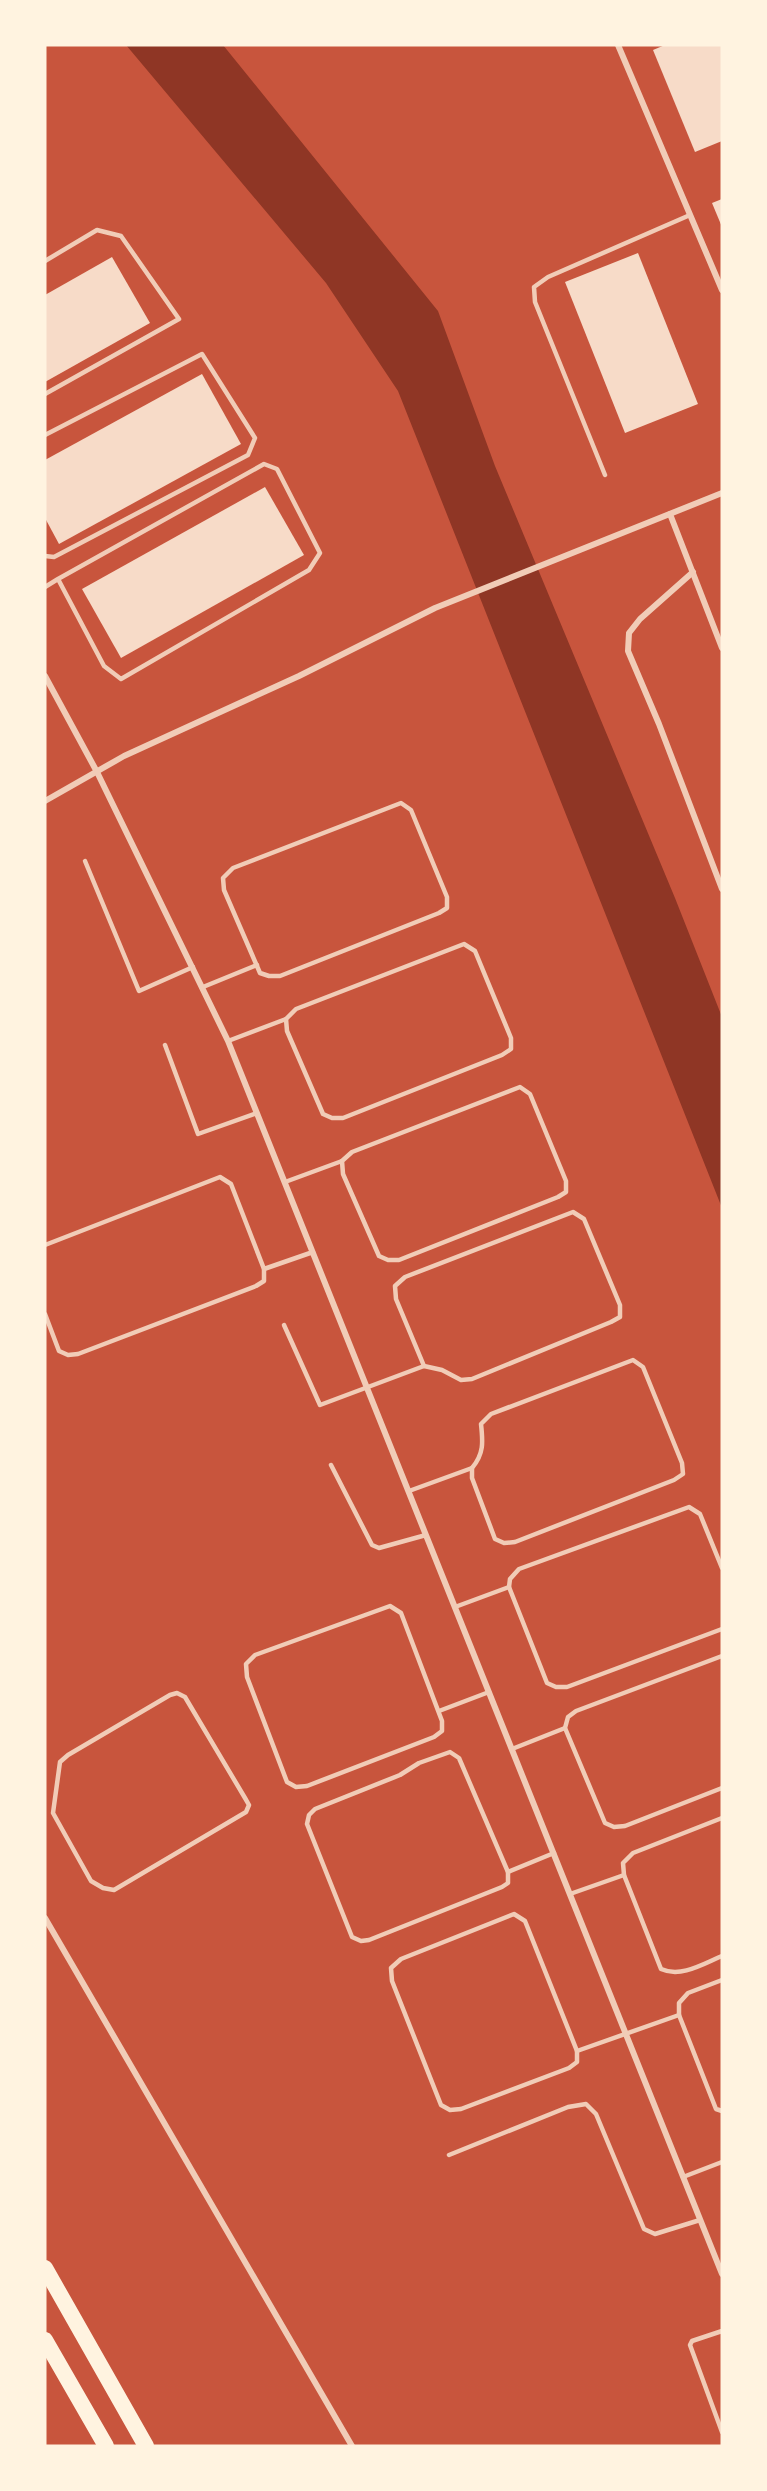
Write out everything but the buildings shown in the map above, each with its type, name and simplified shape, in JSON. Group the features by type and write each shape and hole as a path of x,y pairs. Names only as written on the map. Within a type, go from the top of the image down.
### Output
{"highway":[{"path":"45,2268 146,2446"},
{"path":"45,2340 106,2446"}],"street":[{"path":"618,45 722,290"},
{"path":"45,801 124,756 299,676 435,608 722,493"},
{"path":"670,514 722,648"},
{"path":"693,572 640,619 629,633 628,651 660,724 722,890"},
{"path":"45,676 97,771 228,1041 722,2274"},
{"path":"45,1918 352,2446"}],"lane":[{"path":"605,475 535,302 534,287 548,277 690,215"},
{"path":"45,261 97,230 121,236 179,319 45,394"},
{"path":"45,435 202,354 255,438 248,455 54,557 45,556"},
{"path":"45,587 58,579 264,464 277,469 320,552 309,570 121,679 104,666 58,579"},
{"path":"401,803 411,810 447,897 447,908 439,914 280,976 260,973 257,965 224,890 223,878 232,868 387,807 401,803"},
{"path":"85,861 140,990 193,967"},
{"path":"228,1041 286,1019 296,1009 464,944 475,951 511,1038 511,1049 502,1055 343,1118 333,1118 323,1114 287,1031 286,1019"},
{"path":"203,987 257,965"},
{"path":"165,1045 198,1134 257,1113"},
{"path":"285,1182 342,1161 352,1152 520,1087 530,1094 566,1181 566,1192 399,1260 388,1260 379,1256 343,1174 342,1161"},
{"path":"45,1245 220,1177 231,1184 264,1269 264,1281 256,1286 78,1354 68,1355 58,1351 45,1314"},
{"path":"284,1325 320,1405 424,1366 442,1370 461,1380 472,1379 620,1317 620,1305 584,1219 573,1212 566,1214 405,1277 395,1287 396,1299 424,1366"},
{"path":"264,1269 313,1252"},
{"path":"409,1491 472,1468 480,1459 483,1448 481,1424 490,1414 633,1360 643,1367 682,1463 683,1474 674,1480 515,1542 504,1543 495,1539 472,1478 472,1468"},
{"path":"331,1465 372,1545 379,1548 426,1535"},
{"path":"722,1568 700,1514 689,1507 519,1569 510,1579 509,1587 547,1683 556,1687 567,1687 722,1629"},
{"path":"455,1607 509,1587"},
{"path":"390,1606 401,1613 439,1711 442,1731 434,1737 307,1786 296,1786 287,1782 247,1677 246,1664 255,1655 390,1606"},
{"path":"722,1656 576,1711 568,1717 566,1728 605,1823 614,1827 625,1826 722,1788"},
{"path":"439,1711 489,1692"},
{"path":"177,1694 185,1697 249,1805 246,1812 114,1890 102,1888 91,1881 53,1814 60,1762 170,1695 177,1694"},
{"path":"512,1749 566,1728"},
{"path":"450,1752 459,1758 508,1872 508,1882 502,1887 369,1940 361,1941 352,1937 307,1824 309,1815 315,1809 400,1775 419,1763 450,1752"},
{"path":"45,1817 53,1814"},
{"path":"722,1818 633,1853 623,1863 624,1875 661,1969 670,1973 681,1972 722,1956"},
{"path":"508,1872 554,1853"},
{"path":"570,1894 624,1875"},
{"path":"514,1914 525,1921 577,2051 577,2062 569,2068 461,2109 450,2110 441,2106 392,1981 392,1968 401,1959 514,1914"},
{"path":"722,1980 688,1993 679,2003 679,2015 716,2109 722,2111"},
{"path":"577,2051 679,2015"},
{"path":"449,2154 568,2107 586,2104 596,2114 644,2229 655,2234 700,2220"},
{"path":"683,2177 722,2162"},
{"path":"722,2331 692,2341 690,2345 722,2432"}],"shaded area":[{"path":"126,45 223,45 438,311 495,466 675,898 722,1017 722,1208 398,391 326,283"}]}
